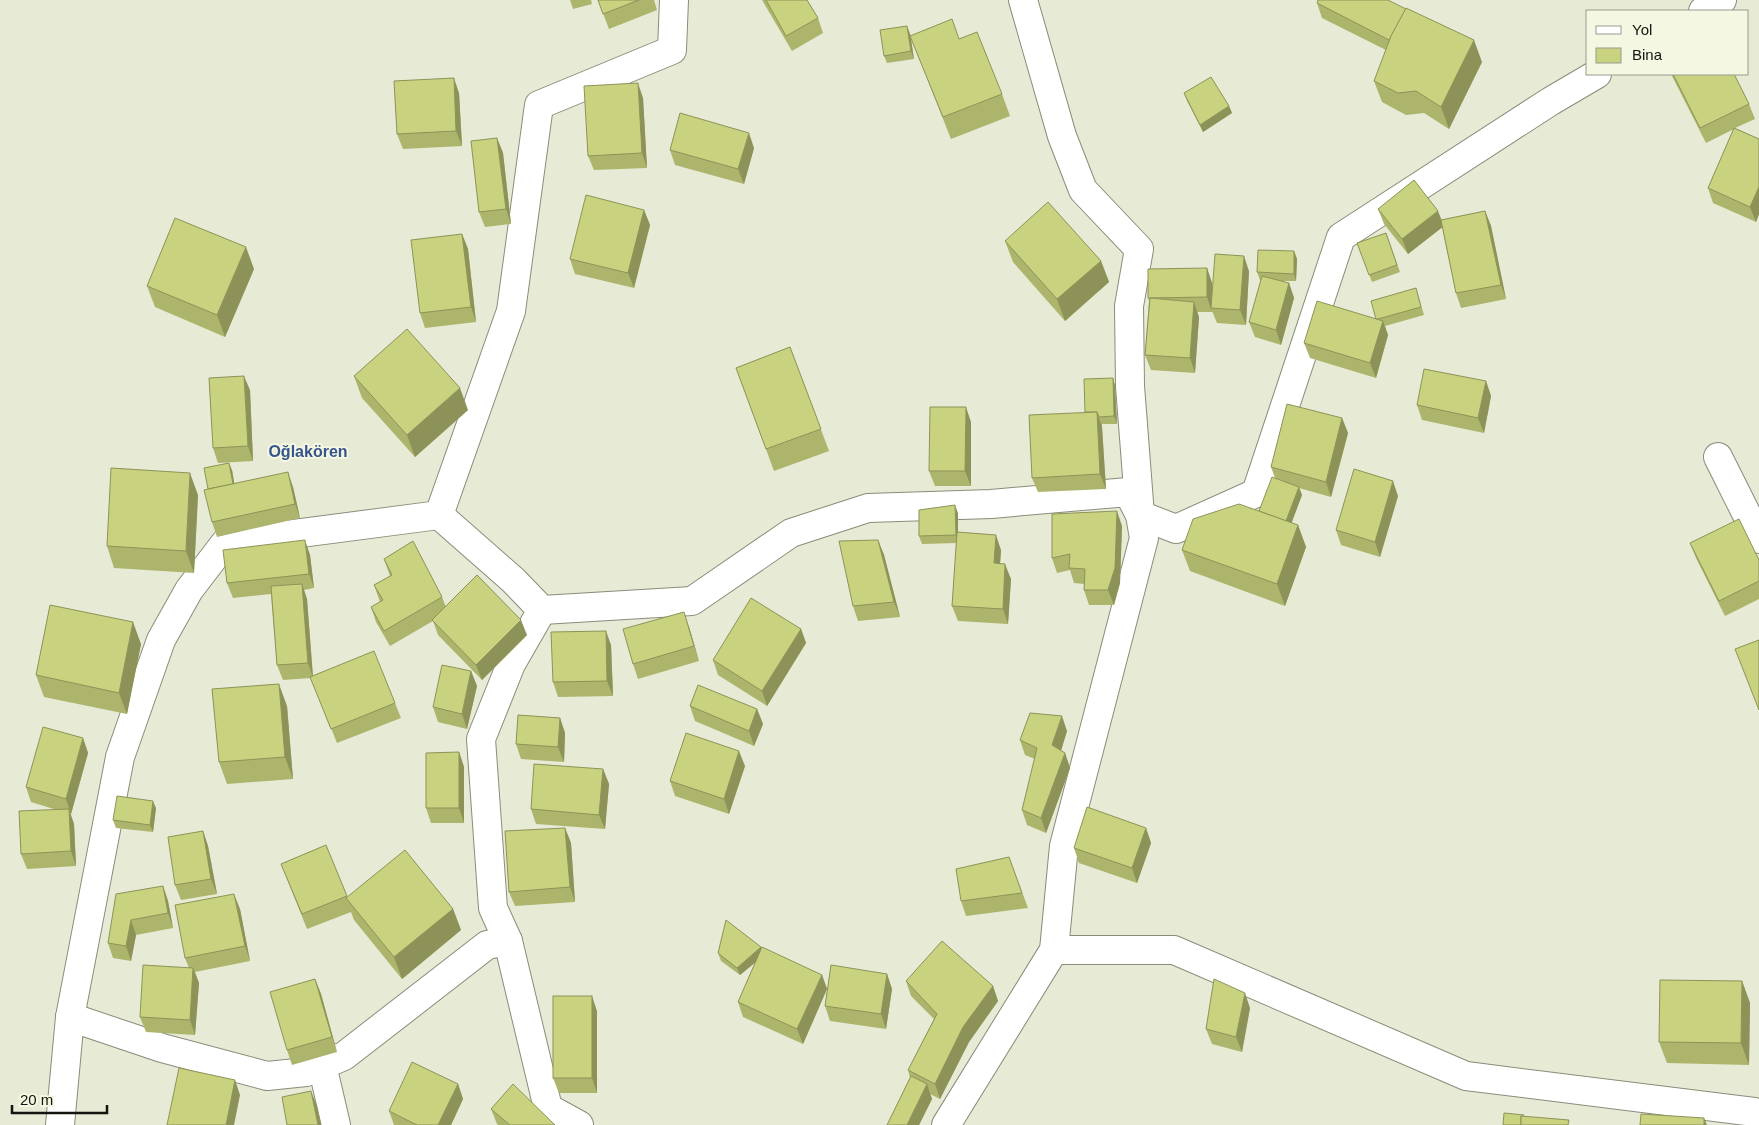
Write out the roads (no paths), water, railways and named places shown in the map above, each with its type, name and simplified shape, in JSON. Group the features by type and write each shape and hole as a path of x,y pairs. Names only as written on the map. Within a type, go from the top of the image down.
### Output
{"street":[{"path":"438,515 511,311 539,104 672,50 674,0"},
{"path":"946,1125 1054,950 1064,846 1144,538 1140,515 1130,386 1129,306 1139,249 1083,190 1062,136 1023,0"},
{"path":"1705,10 1722,0"},
{"path":"60,1125 70,1017 120,757 161,640 189,590 225,543 438,515 513,580 542,610 692,601 791,533 868,508 991,504 1128,492 1140,515 1176,529 1256,492 1341,237 1595,75"},
{"path":"1718,458 1759,539"},
{"path":"542,610 511,664 481,739 493,908 508,941 548,1108 579,1125"},
{"path":"70,1017 162,1048 267,1076 306,1072 344,1056 487,945 508,941"},
{"path":"1054,950 1174,950 1466,1076 1754,1114"},
{"path":"322,1066 336,1125"}],"district":[{"name":"Oğlakören","path":"308,451"}]}
